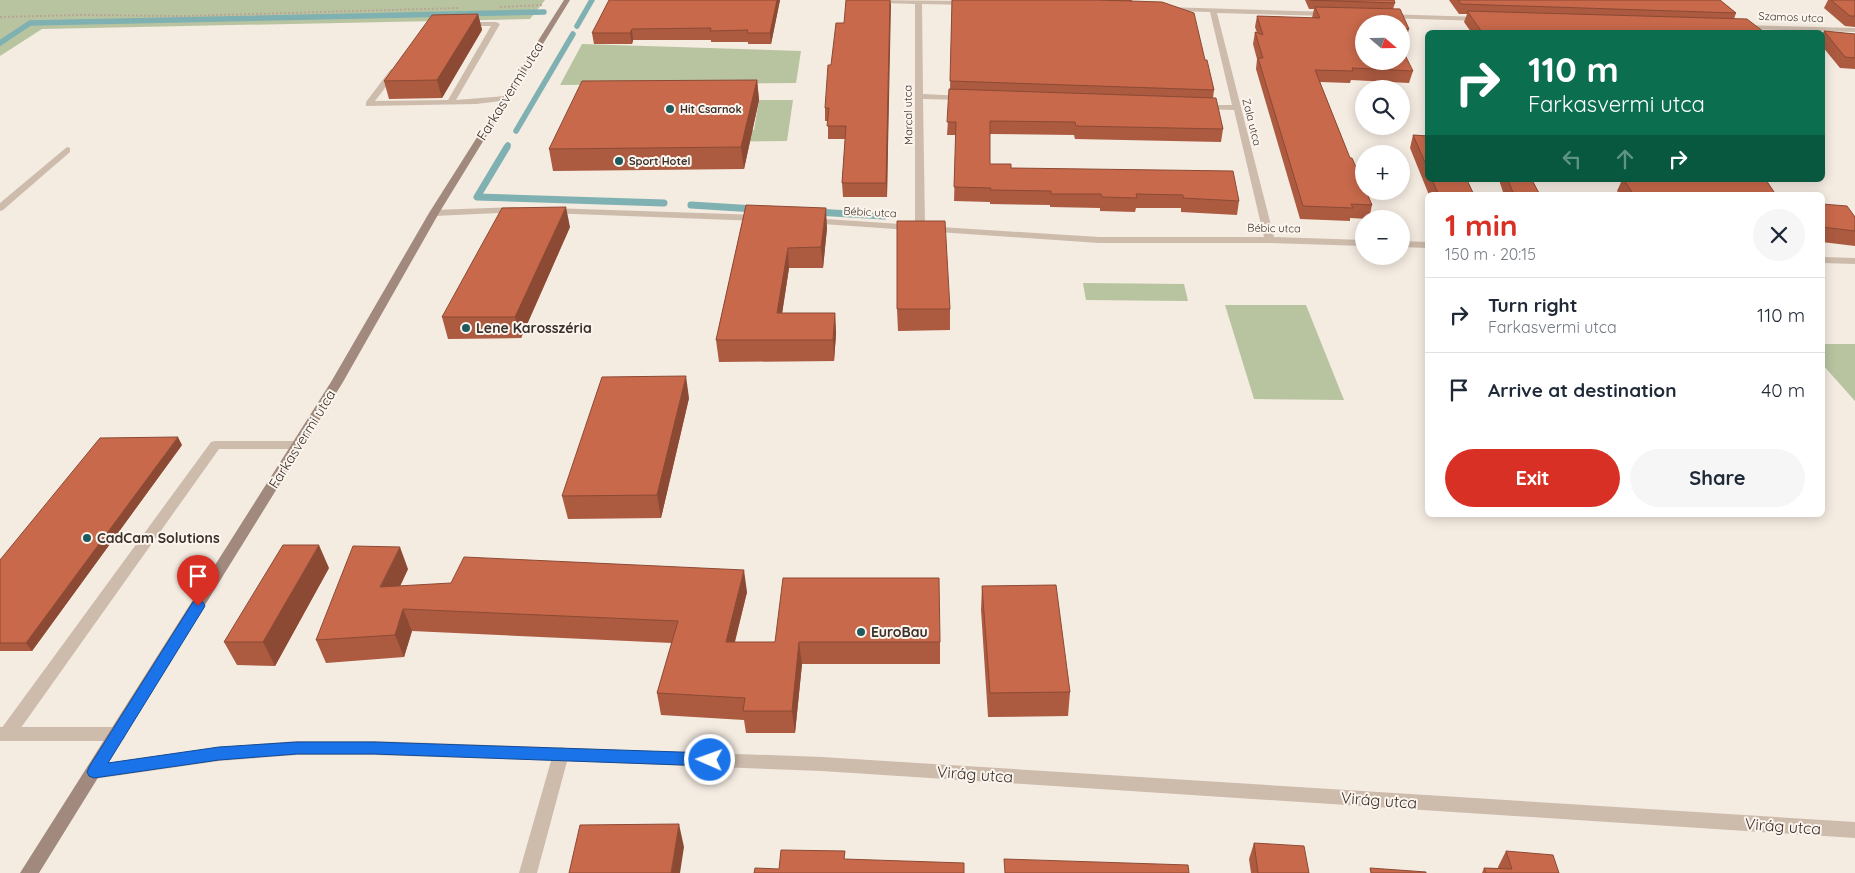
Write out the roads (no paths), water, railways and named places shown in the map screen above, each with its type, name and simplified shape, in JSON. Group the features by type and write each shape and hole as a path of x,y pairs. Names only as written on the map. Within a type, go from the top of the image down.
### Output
{"street":[{"path":"856,0 977,4"},
{"name":"Farkasvermi utca","path":"29,873 118,734 337,382 434,213 566,2"},
{"name":"Marcal utca","path":"918,2 920,228"},
{"path":"1163,9 1341,14"},
{"name":"Zala utca","path":"1212,10 1270,240"},
{"path":"1410,17 1489,19"},
{"path":"451,102 496,24 457,24"},
{"name":"Szamos utca","path":"1736,27 1855,30"},
{"path":"399,64 369,104 451,102 506,98"},
{"path":"919,96 978,98"},
{"path":"1197,106 1237,108"},
{"path":"0,208 68,150"},
{"path":"434,213 533,210 766,218"},
{"name":"Bébic utca","path":"804,220 1099,240 1270,240 1355,243"},
{"path":"1410,244 1425,245"},
{"path":"1825,260 1855,261"},
{"path":"4,734 215,444 298,444"},
{"path":"4,734 118,734"},
{"name":"Virág utca","path":"94,772 219,754 297,748 374,748 561,754 822,764 1855,830"},
{"path":"528,873 561,754"}],"waterway":[{"path":"577,26 592,0"},
{"path":"0,43 30,23 544,12"},
{"path":"516,131 573,34"},
{"path":"507,147 477,197 664,203"},
{"path":"691,205 755,209"},
{"path":"816,212 884,216"}],"place":[{"name":"Hit Csarnok","path":"670,109"},
{"name":"Sport Hotel","path":"619,161"},
{"name":"Lene Karosszéria","path":"466,328"},
{"name":"CadCam Solutions","path":"87,538"},
{"name":"EuroBau","path":"861,632"}]}
